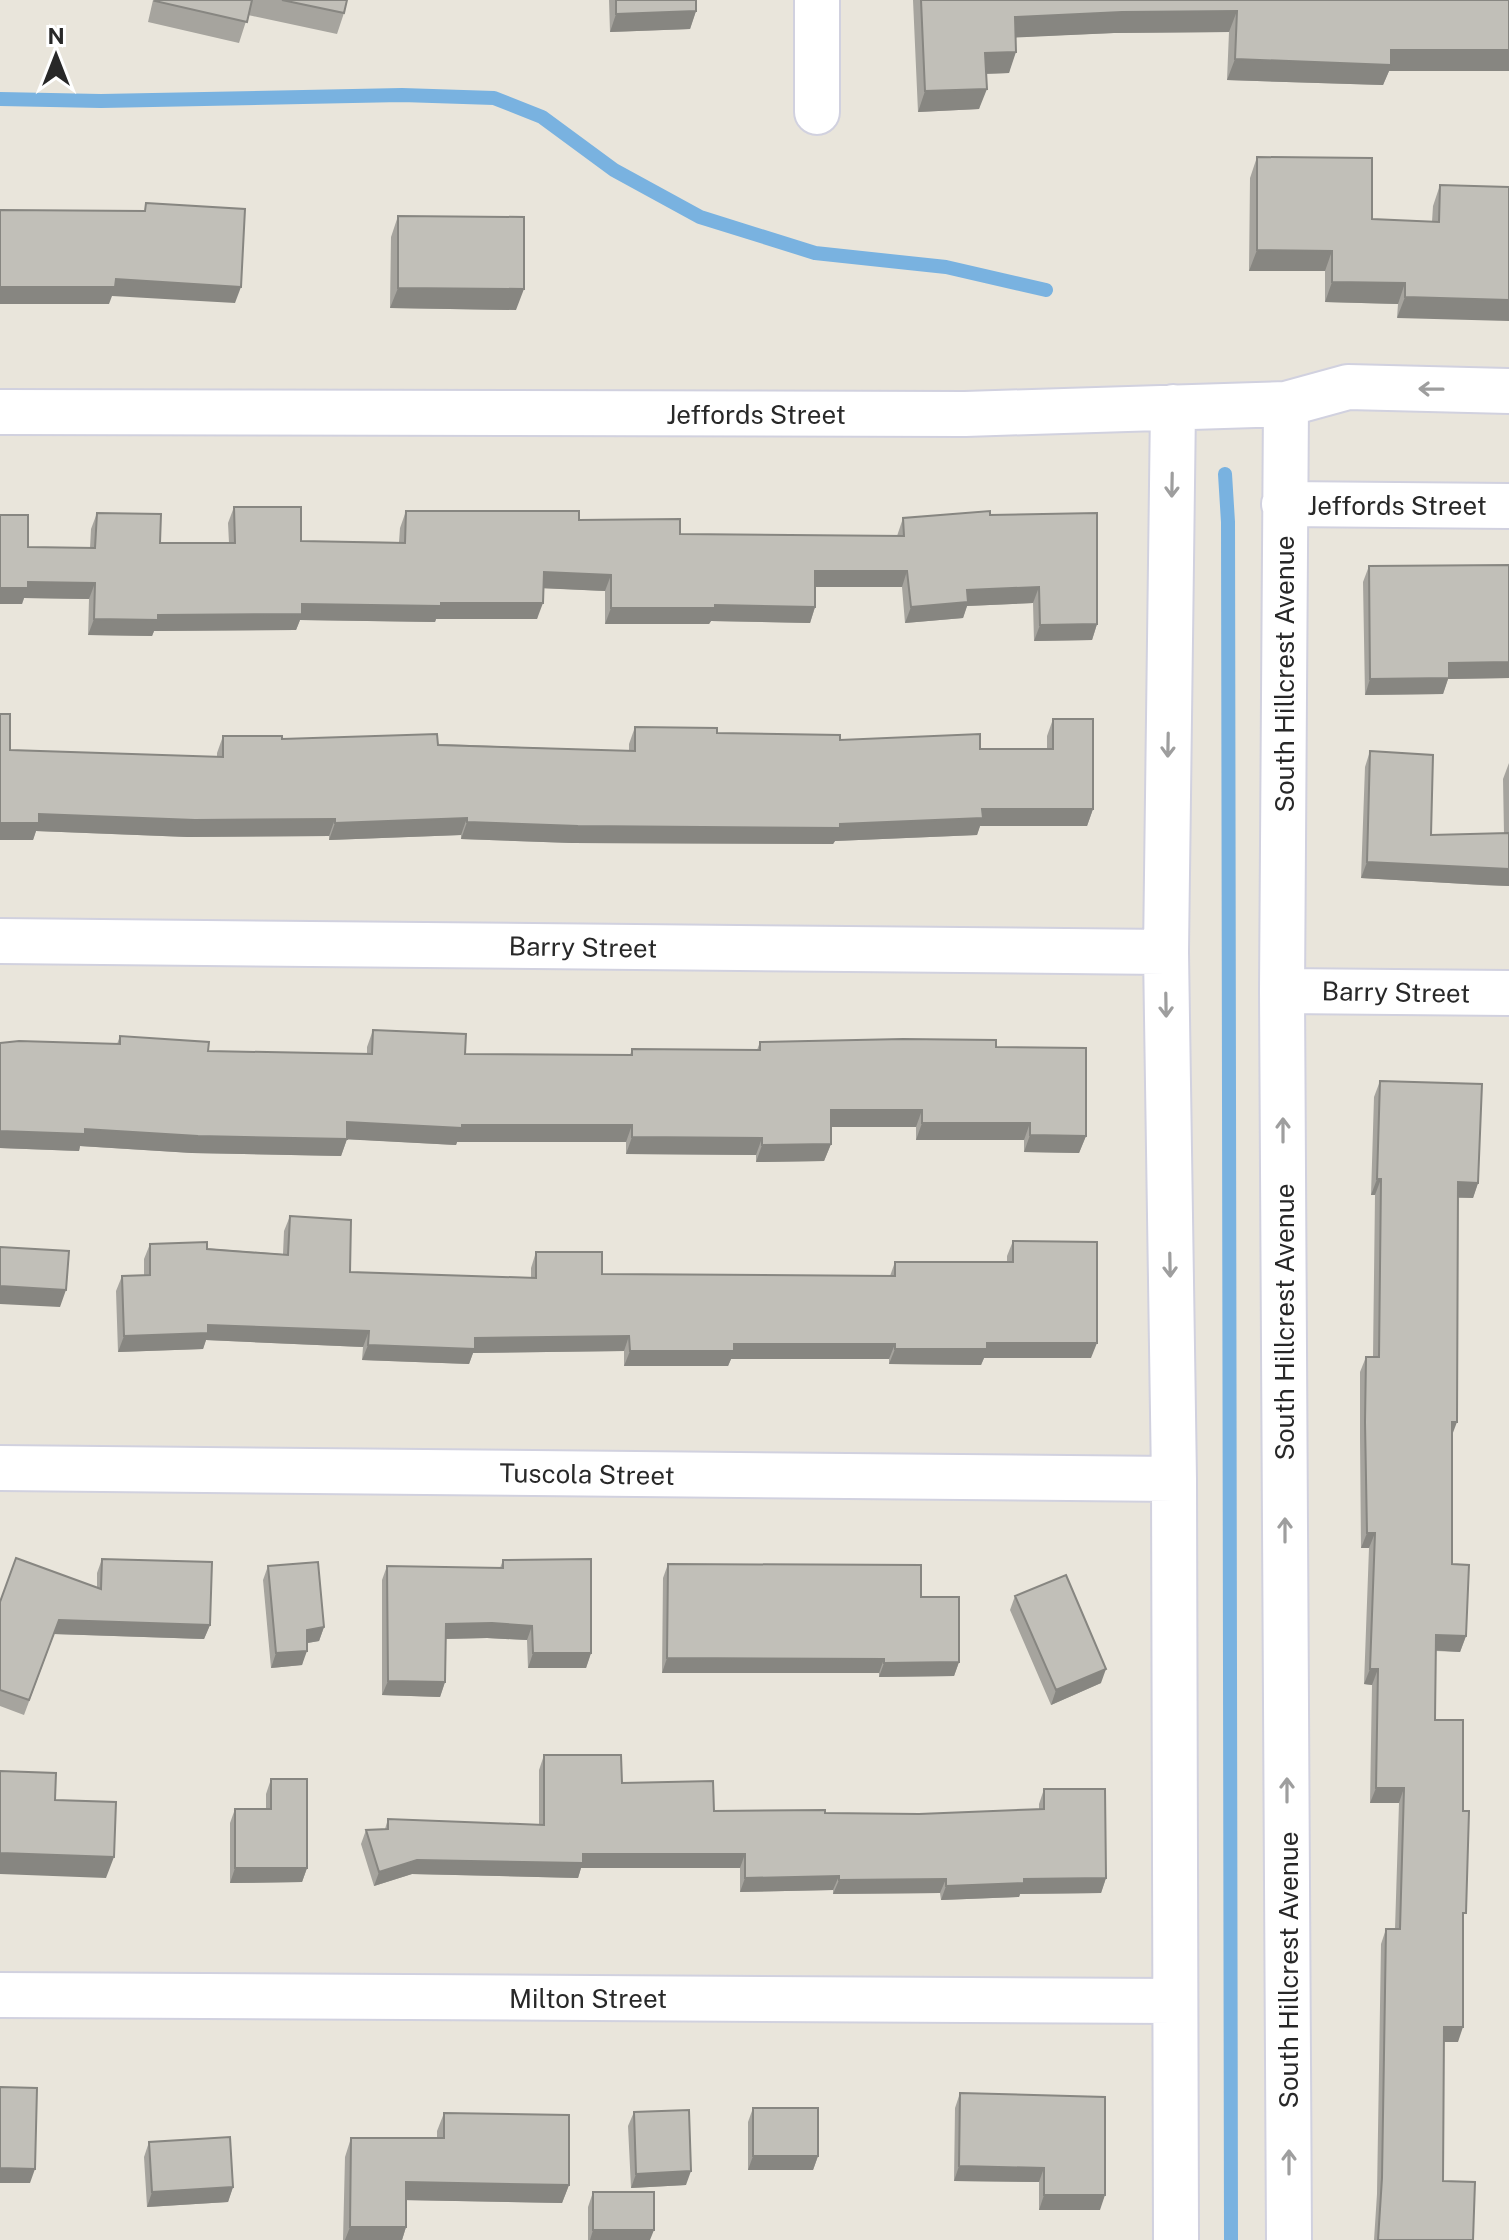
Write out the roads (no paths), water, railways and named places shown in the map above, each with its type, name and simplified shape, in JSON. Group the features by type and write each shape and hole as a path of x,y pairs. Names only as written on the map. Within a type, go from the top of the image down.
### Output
{"street":[{"path":"817,0 817,112"},
{"name":"Jeffords Street","path":"0,412 965,414 1286,404 1348,387 1509,391"},
{"name":"South Hillcrest Avenue","path":"1286,404 1282,991 1289,2240"},
{"path":"1173,407 1166,952 1174,1479 1176,2240"},
{"name":"Jeffords Street","path":"1284,504 1509,506"},
{"name":"Barry Street","path":"0,941 1166,952"},
{"name":"Barry Street","path":"1282,991 1509,993"},
{"name":"Tuscola Street","path":"0,1468 1174,1479"},
{"name":"Milton Street","path":"0,1995 1175,2001"}],"waterway":[{"path":"0,99 101,101 402,95 494,98 542,117 614,170 700,217 815,253 946,267 1046,290"},
{"path":"1225,474 1228,522 1231,2240"}]}
